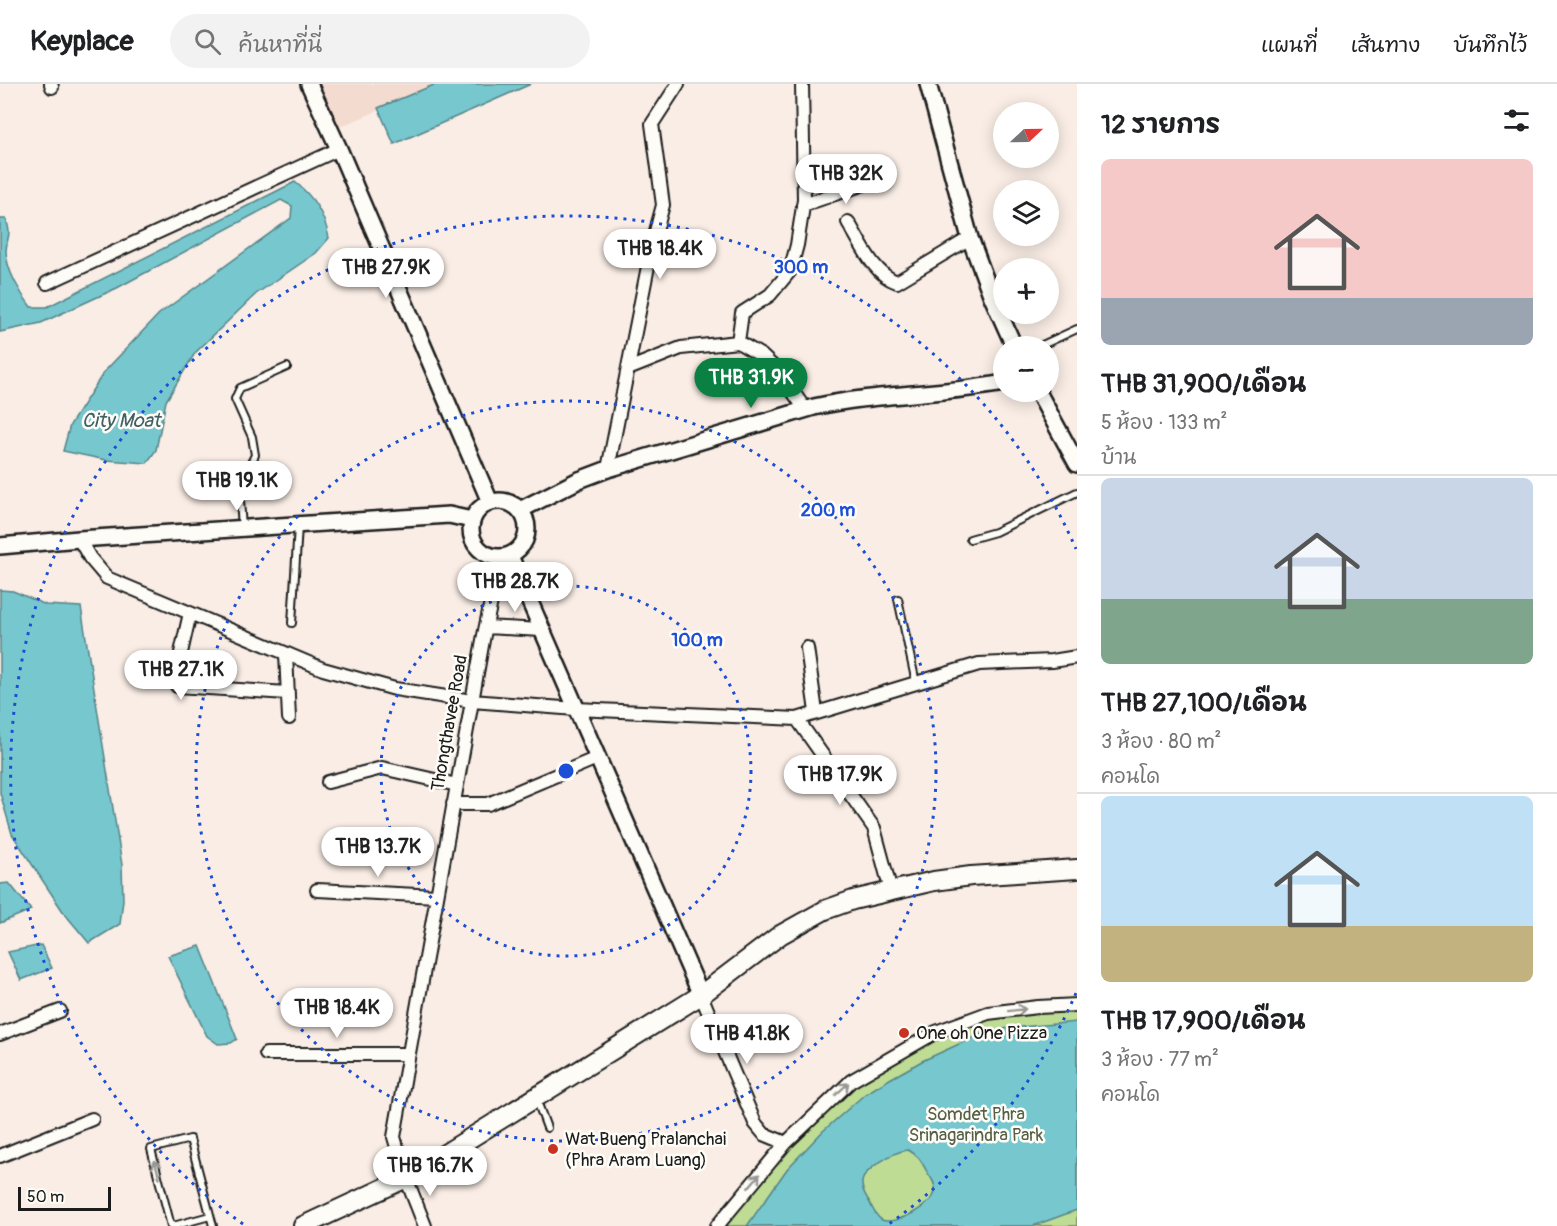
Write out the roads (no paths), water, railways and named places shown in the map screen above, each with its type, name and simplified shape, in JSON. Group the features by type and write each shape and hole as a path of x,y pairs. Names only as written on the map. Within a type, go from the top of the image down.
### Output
{"main road":[{"path":"303,1226 406,1178 701,994 780,935 804,921 853,900 934,881 971,876 1077,869"}],"street":[{"path":"309,84 490,502"},
{"path":"608,469 652,246 663,205 652,124 678,84"},
{"path":"738,342 742,313 770,295 790,271 797,245 803,205 802,84"},
{"path":"928,84 970,238 1010,336"},
{"path":"47,283 339,149"},
{"path":"803,205 870,182 886,183"},
{"path":"848,222 873,263 887,279 897,282 970,238"},
{"path":"628,369 681,348 738,342 762,356 779,372 805,409"},
{"path":"520,510 579,480 608,469 805,409 837,401 941,392 993,385"},
{"path":"1043,402 1077,464"},
{"path":"500,500 510,502 520,510 527,522 528,532 523,545 505,557 483,552 476,545 471,530 472,520 481,507 490,502 500,500"},
{"path":"0,546 449,515 472,520"},
{"path":"80,539 90,558 107,578 286,654 323,669 395,689 472,701 576,709 797,718 979,664 1052,661 1077,657"},
{"path":"505,557 576,709 701,994 755,1124 764,1134 786,1143"},
{"name":"Thongthavee Road","path":"425,1226 406,1178 394,1137 486,627 505,557"},
{"path":"190,613 176,675 177,686 288,693"},
{"path":"486,627 541,630"},
{"path":"807,648 816,712"},
{"path":"286,654 289,718"},
{"path":"797,718 874,828 891,891"},
{"path":"453,804 488,804 597,758"},
{"path":"328,782 382,768 457,785"},
{"path":"317,890 437,896"},
{"path":"717,1226 786,1143 851,1081 936,1032 988,1013 1077,1005"},
{"path":"0,1034 60,1011"},
{"path":"266,1054 409,1054"},
{"path":"0,1155 92,1119"}],"lane":[{"path":"1059,337 1077,329"},
{"path":"242,529 239,486 255,455 252,437 235,399 240,388 286,367"},
{"path":"970,539 995,532 1077,492"},
{"path":"292,623 298,525"},
{"path":"898,599 916,683"},
{"path":"536,1097 547,1128"},
{"path":"210,1216 172,1226 151,1149 190,1139 213,1226"}],"water":[{"path":"436,84 531,84 394,144 378,108"},
{"name":"City Moat","path":"295,182 317,207 325,222 329,238 316,253 256,294 195,353 166,401 156,450 147,463 106,460 63,451 70,425 104,372 159,314 291,218 292,206 281,200 117,288 41,323 0,332 0,219 6,219 8,225 7,258 18,288 31,307 47,307"},
{"path":"0,590 13,591 46,605 81,607 122,865 123,900 120,924 89,943 64,913 12,834 0,793"},
{"path":"9,883 31,910 0,923 0,884"},
{"path":"41,945 52,968 21,980 8,952"},
{"path":"200,946 237,1039 231,1043 218,1044 207,1036 168,956"},
{"name":"Somdet Phra Srinagarindra Park","path":"1077,1022 1077,1210 1033,1226 747,1226 787,1169 823,1131 865,1094 922,1061 981,1034 1008,1028","holes":["908,1150 921,1161 934,1183 933,1197 913,1213 896,1220 882,1220 874,1212 864,1193 863,1179 873,1167 887,1158"]}],"place":[{"name":"One oh One Pizza","path":"904,1033"},
{"name":"Wat Bueng Pralanchai (Phra Aram Luang)","path":"553,1149"}]}
